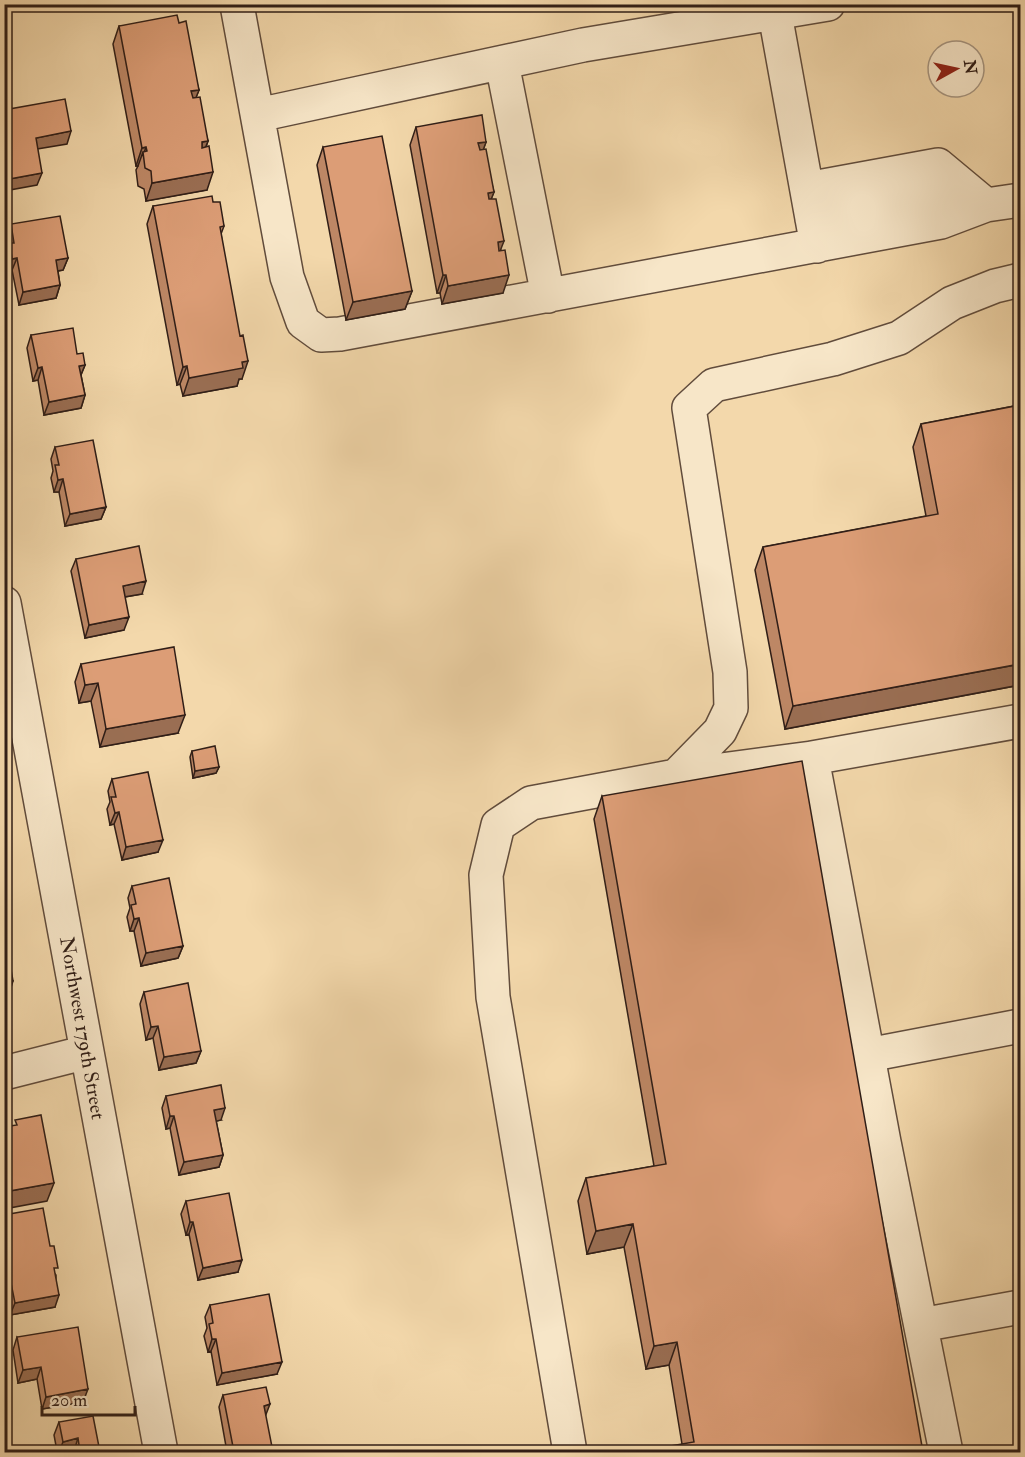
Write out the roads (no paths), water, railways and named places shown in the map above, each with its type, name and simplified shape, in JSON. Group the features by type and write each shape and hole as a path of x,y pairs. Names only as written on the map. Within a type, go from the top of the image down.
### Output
{"street":[{"path":"258,115 583,45 828,4"},
{"path":"237,5 287,277 303,322 321,335 340,334 548,296 812,218 938,165 986,206"},
{"path":"775,14 812,218"},
{"path":"502,63 548,296"},
{"path":"812,218 941,222 986,206 1020,200"},
{"path":"676,776 720,731 731,708 730,672 688,408 714,385 832,359 899,338 952,303 995,286 1020,280"},
{"name":"Northwest 179th Street","path":"4,603 14,704 87,1052 160,1452"},
{"path":"570,1452 493,997 486,875 498,825 531,803 676,776 812,758 1020,721"},
{"path":"812,758 946,1452"},
{"path":"868,1055 1020,1026"},
{"path":"4,1073 87,1052"},
{"path":"921,1325 1020,1306"}]}
